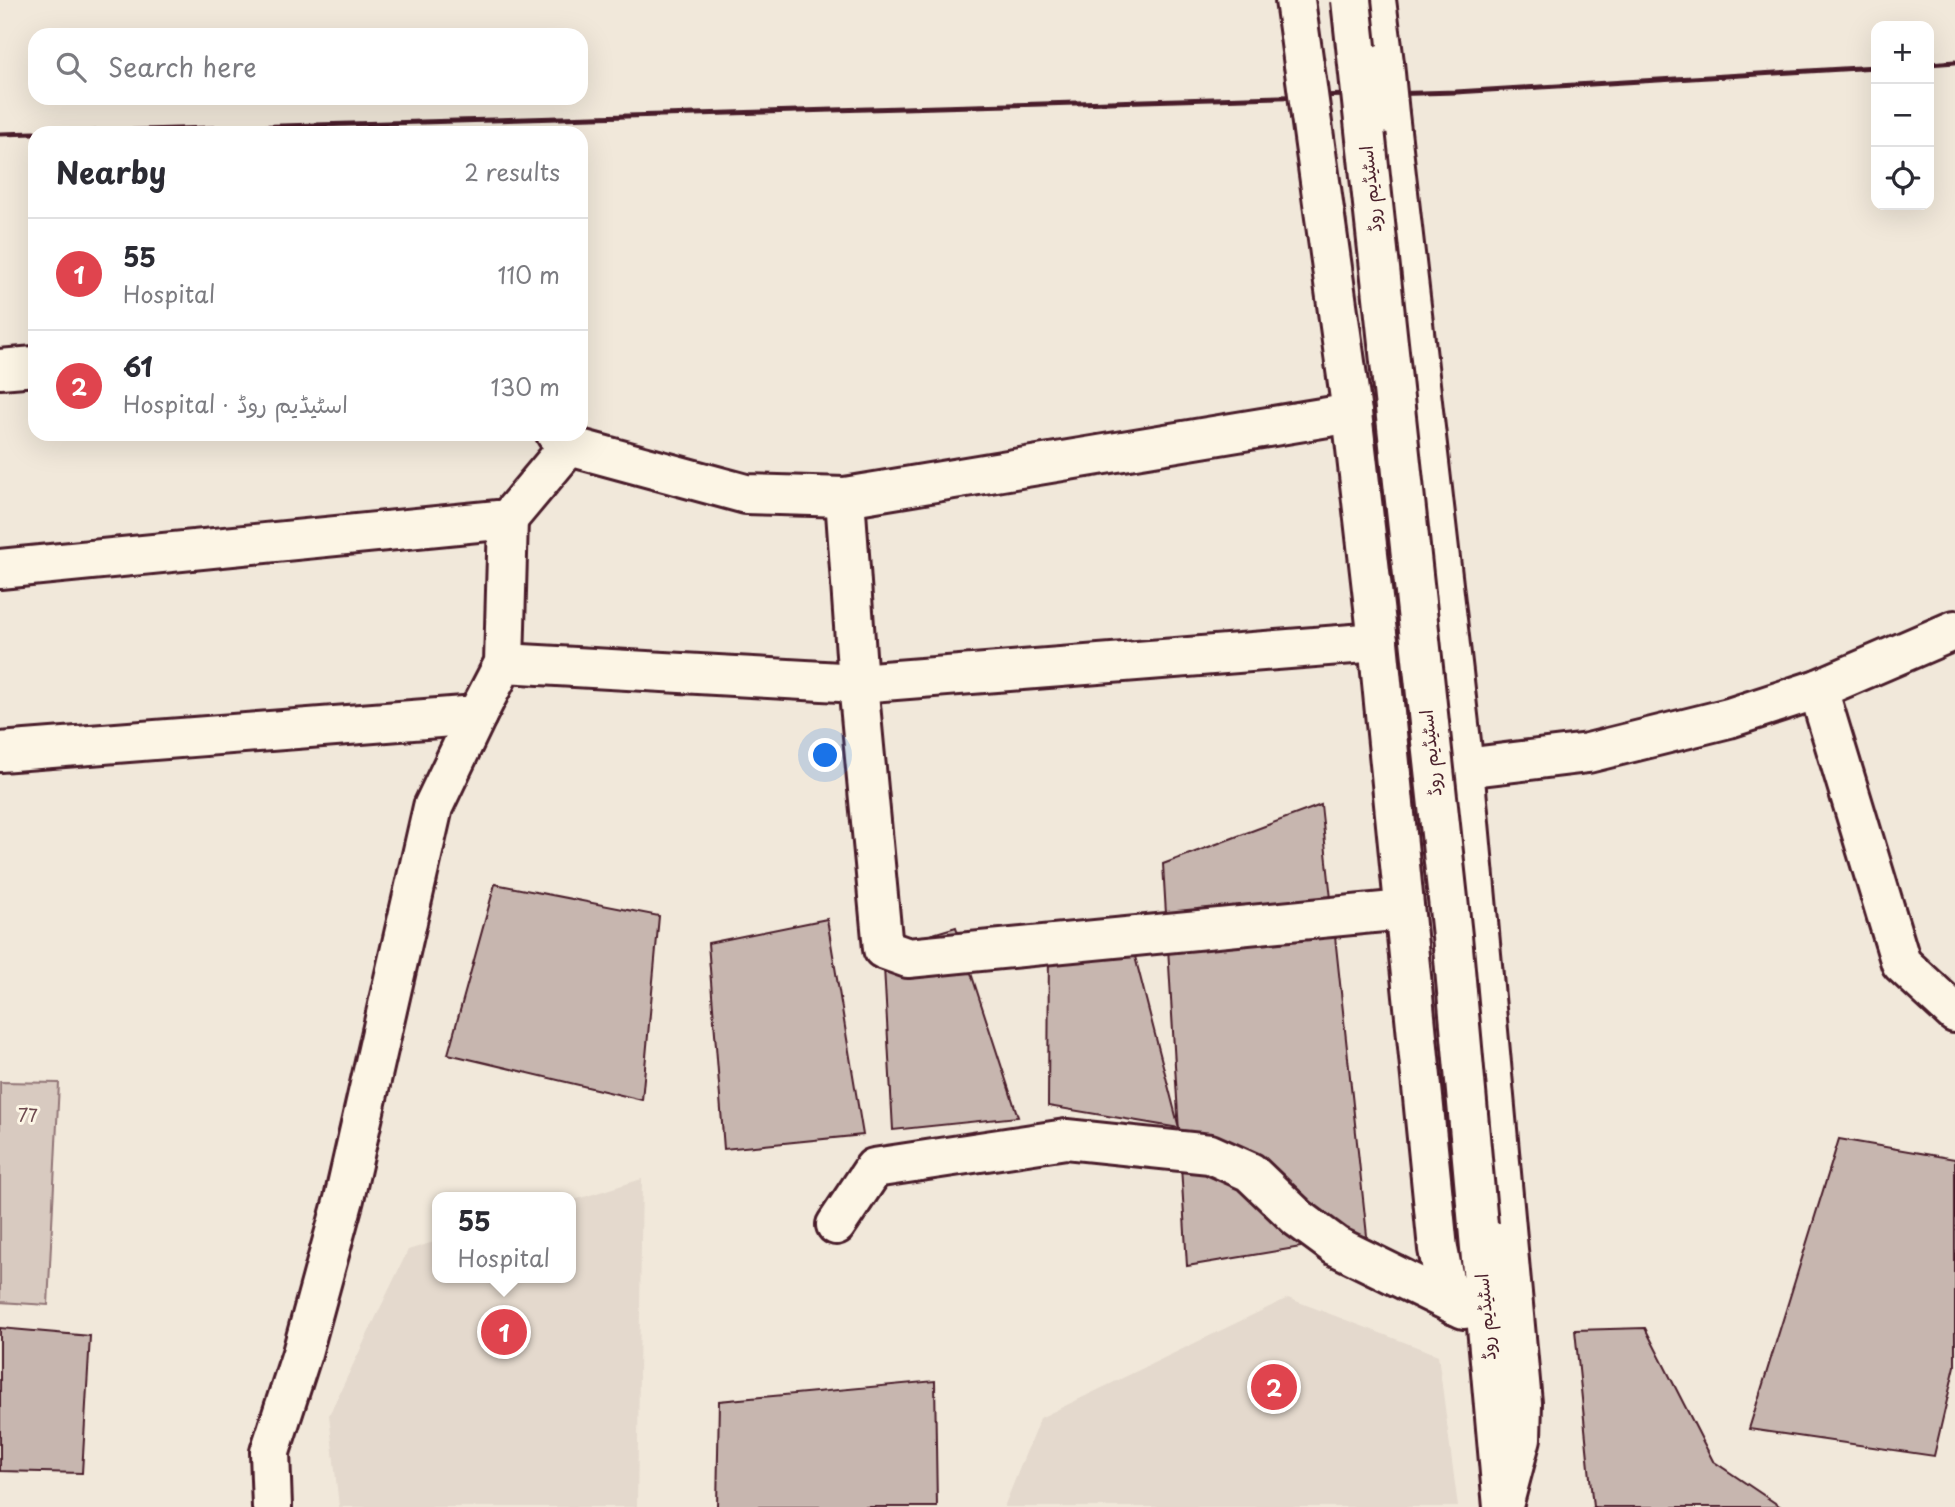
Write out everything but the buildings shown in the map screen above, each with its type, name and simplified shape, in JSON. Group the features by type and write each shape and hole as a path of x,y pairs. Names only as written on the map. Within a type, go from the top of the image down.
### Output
{"street":[{"path":"1295,0 1352,413 1378,642 1438,1249 1444,1279 1470,1312"},
{"name":"اسٹیڈیم روڈ","path":"1350,0 1452,936 1478,1225 1470,1312 1503,1505"},
{"path":"1376,0 1464,768 1522,1403 1521,1438 1503,1505"},
{"path":"0,369 28,367"},
{"path":"566,441 746,494 845,497 1352,413"},
{"path":"272,1507 270,1452 302,1353 344,1199 433,807 504,663 508,519 562,441"},
{"path":"845,497 858,683 883,949 908,958 1404,910"},
{"path":"0,569 508,519"},
{"path":"1464,768 1588,753 1729,718 1818,689 1955,630"},
{"path":"504,663 858,683 1378,642"},
{"path":"1818,689 1901,963 1955,1013"},
{"path":"0,751 477,715"},
{"path":"836,1225 874,1168 1066,1139 1210,1154 1250,1172 1298,1218 1336,1246 1470,1312"}],"shaded area":[{"path":"642,1179 637,1507 339,1507 329,1415 408,1250 432,1243 432,1283 576,1283 576,1199"},
{"path":"1288,1298 1438,1355 1458,1507 1004,1507 1040,1418"}],"green space":[{"name":"77","path":"0,1082 59,1083 48,1305 0,1302"}],"railway":[{"path":"1934,64 1955,62"},
{"path":"281,126 1456,92 1871,67"},
{"path":"0,134 28,133"}],"place":[{"name":"55","path":"504,1332"},
{"name":"61","path":"1274,1387"}]}
